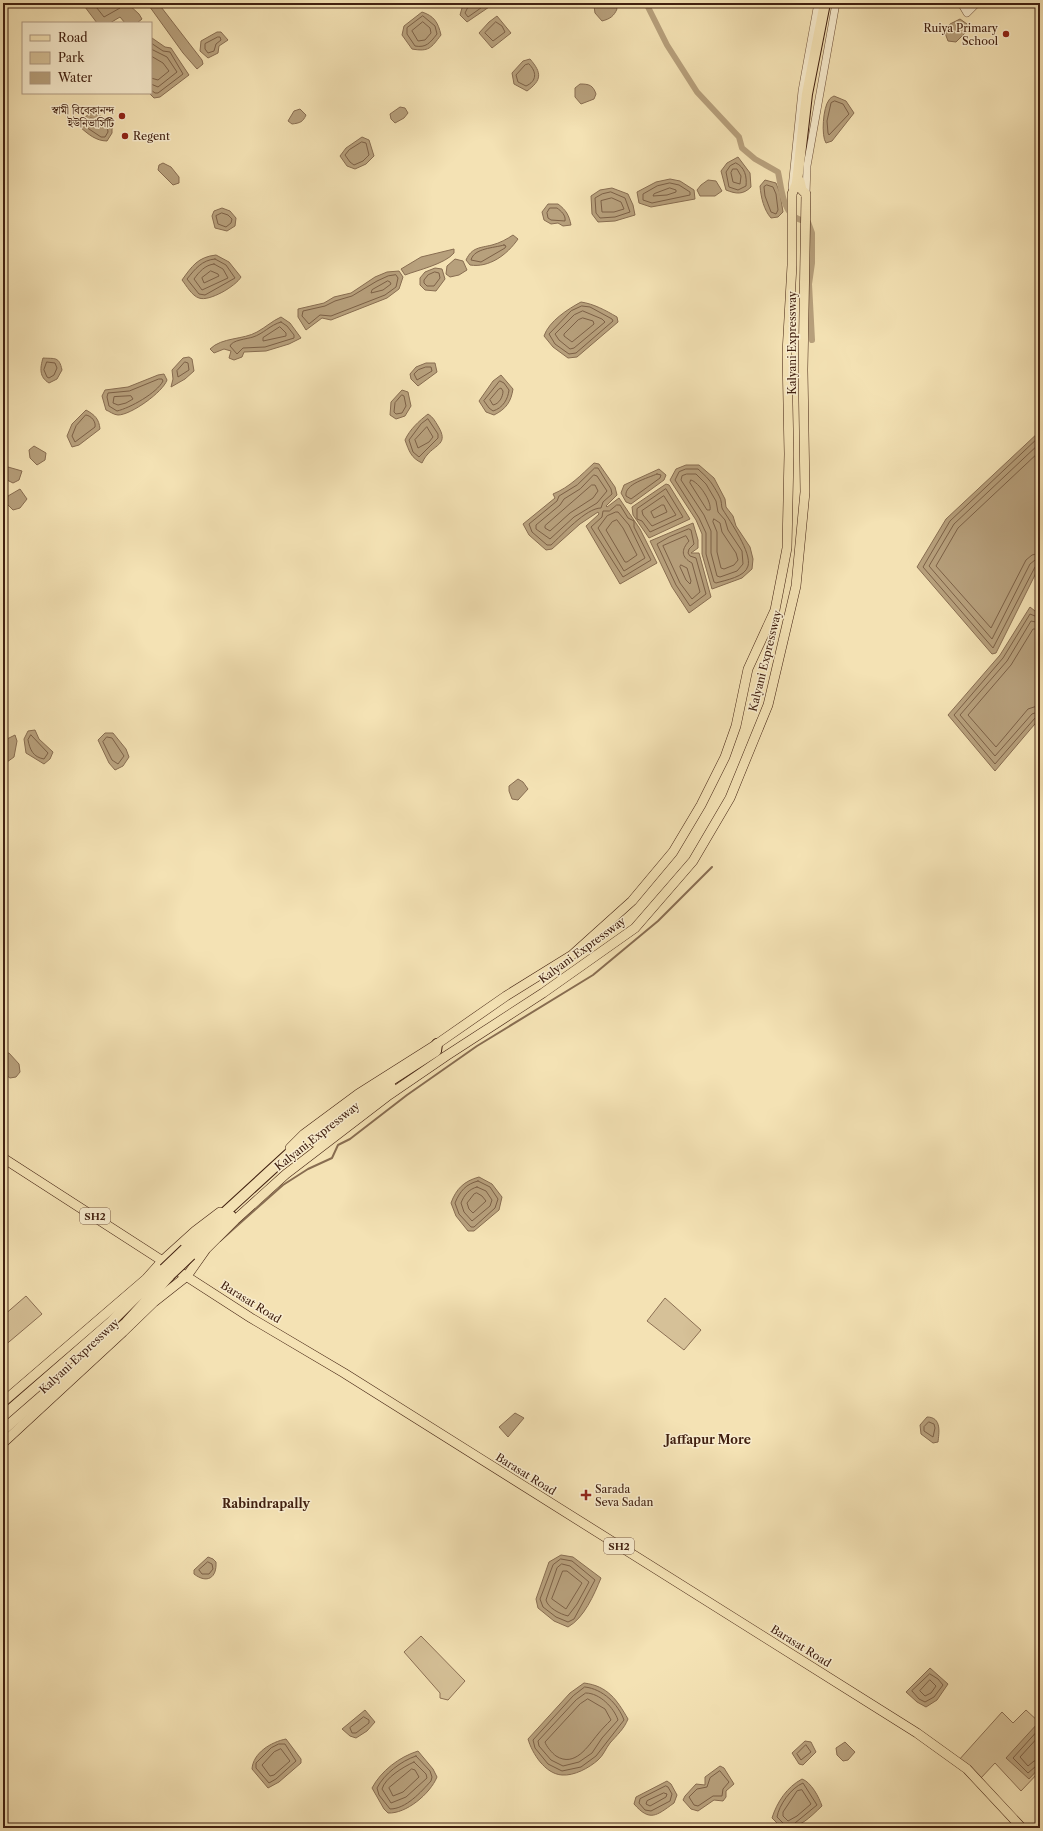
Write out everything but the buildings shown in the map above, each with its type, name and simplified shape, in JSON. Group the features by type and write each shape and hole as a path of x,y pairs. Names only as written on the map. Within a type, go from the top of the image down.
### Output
{"highway":[{"path":"798,182 807,94 825,3"},
{"path":"798,182 810,96 829,3"},
{"path":"3,1416 111,1322 166,1268 188,1252 261,1184 296,1156 310,1142 368,1095 436,1051 437,1044"},
{"path":"310,1142 436,1055 443,1058"},
{"path":"3,1430 126,1322 166,1268"}],"main road":[{"path":"792,194 798,182"},
{"path":"798,182 806,194"},
{"name":"Kalyani Expressway","path":"3,1402 146,1279 166,1268 203,1224 257,1180 304,1134 358,1094 437,1044 506,996 572,956 632,901 672,852 701,805 725,757 736,726 748,669 775,610 787,548 789,454 787,353 792,194"},
{"name":"Kalyani Expressway","path":"3,1443 154,1302 187,1276 206,1249 235,1220 286,1174 389,1095 443,1058 544,993 635,928 693,861 730,798 768,705 796,586 805,492 803,370 806,194"},
{"name":"Barasat Road","path":"3,1158 166,1268 187,1276 917,1733 966,1769 1022,1828"}],"street":[{"path":"792,194 792,181 802,91 818,3"},
{"name":"Kalyani Expressway","path":"806,194 806,166 836,3"},
{"path":"961,3 967,13 977,3"}],"green space":[{"path":"26,1296 42,1314 3,1347 3,1316"},
{"path":"665,1298 701,1330 684,1350 647,1321"},
{"path":"421,1636 465,1681 448,1700 440,1698 440,1693 404,1652"},
{"path":"1026,1710 1040,1723 1040,1771 1021,1791 995,1763 980,1779 958,1761 1002,1712 1013,1723"}],"water":[{"path":"82,3 127,3 139,14 142,19 138,22 124,22 120,17 112,22 96,22"},
{"path":"147,3 158,3 202,60 203,64 197,69 183,53"},
{"path":"468,3 495,3 467,22 460,15 462,8"},
{"path":"596,3 615,3 617,9 615,14 602,21 595,13 594,6"},
{"path":"422,12 430,15 435,20 441,35 429,48 422,50 412,49 402,35 404,26"},
{"path":"497,16 511,33 492,48 479,33"},
{"path":"960,19 967,24 966,32 956,42 948,41 945,33 950,24"},
{"path":"217,32 221,32 228,40 219,46 218,53 208,58 200,51 201,41"},
{"path":"152,38 165,47 171,48 189,75 160,97 154,98 150,94 152,94"},
{"path":"530,59 537,68 539,76 538,80 527,91 514,84 512,73 523,61"},
{"path":"580,84 588,85 594,89 596,94 594,99 581,104 575,97 575,88"},
{"path":"834,96 846,101 854,113 832,141 826,143 823,128 825,109 830,99"},
{"path":"400,107 405,108 408,113 404,118 395,123 391,119 390,114"},
{"path":"300,109 306,115 304,119 301,122 292,124 288,121 294,111"},
{"path":"91,113 101,116 112,126 112,133 107,141 103,141 89,135 80,127 85,117"},
{"path":"362,137 369,140 374,156 366,164 355,169 347,166 340,156 346,148"},
{"path":"738,157 750,173 751,187 742,193 726,190 721,171 727,163"},
{"path":"163,163 171,167 179,177 179,183 173,185 158,170 159,165"},
{"path":"670,179 680,181 694,190 695,199 651,207 639,203 637,192 656,182"},
{"path":"708,180 716,181 722,191 715,196 700,196 697,190"},
{"path":"765,180 776,183 780,193 783,212 778,217 771,218 763,204 760,186"},
{"path":"612,188 628,194 633,205 635,215 615,221 598,222 592,214 591,196 600,190"},
{"path":"548,204 558,204 561,206 567,213 571,225 563,226 558,223 551,224 544,220 542,212"},
{"path":"222,208 230,211 236,218 235,226 227,231 215,228 212,216 214,211"},
{"path":"513,235 518,239 514,245 497,259 477,265 470,265 466,260 474,250 498,243"},
{"path":"454,249 454,253 450,257 431,266 405,275 401,269 421,257"},
{"path":"216,255 229,262 241,277 228,289 209,298 203,299 196,297 182,280 189,270 200,260"},
{"path":"455,259 463,261 467,270 459,275 450,277 446,274 447,266"},
{"path":"435,268 442,269 445,279 436,291 425,290 420,285 420,278 425,272"},
{"path":"399,271 403,277 399,289 387,298 331,320 322,318 306,330 298,317 298,309 324,303 334,297 351,293 375,277 387,272"},
{"path":"581,302 608,312 617,317 618,322 577,357 568,358 553,347 544,336 554,320"},
{"path":"281,317 290,323 301,338 289,344 266,351 244,352 242,357 234,360 229,358 231,351 224,349 214,353 210,349 220,342 251,335"},
{"path":"189,357 192,359 194,371 185,379 171,387 173,379 172,370 183,358"},
{"path":"43,358 58,360 62,370 57,379 49,383 43,378 41,372"},
{"path":"426,363 435,363 437,372 418,386 411,379 410,374 416,367"},
{"path":"164,374 167,380 164,385 146,402 138,407 124,414 118,415 106,410 102,396 105,390 128,387"},
{"path":"501,375 513,389 511,398 507,405 494,415 486,412 479,401 493,381"},
{"path":"402,390 408,392 411,406 405,416 396,419 390,415 391,402"},
{"path":"86,410 96,418 100,429 79,445 72,447 67,436 72,424"},
{"path":"428,414 436,422 441,432 442,440 427,455 422,463 418,461 409,451 405,440 409,432"},
{"path":"1040,431 1040,565 996,653 992,654 917,567 946,519"},
{"path":"34,446 46,453 45,460 37,465 30,458 29,450"},
{"path":"594,463 599,464 615,487 617,495 606,506 607,507 619,498 640,529 657,563 620,584 586,526 599,514 598,512 580,524 552,549 546,550 529,535 523,524 555,498 553,494 570,484"},
{"path":"686,465 699,465 714,478 725,499 726,507 733,516 736,526 750,547 753,559 752,569 742,578 712,589 702,554 702,534 696,520 670,480 676,469"},
{"path":"8,467 22,471 19,480 13,483 3,478 3,470"},
{"path":"659,469 666,475 664,480 631,504 626,502 621,493 624,485"},
{"path":"666,484 669,485 690,519 649,538 633,515 632,507"},
{"path":"20,489 27,499 20,508 13,510 6,503 8,496"},
{"path":"693,523 698,540 698,548 691,553 699,553 711,597 689,613 672,587 650,541"},
{"path":"1030,607 1040,615 1040,718 995,771 948,715 1000,655"},
{"path":"35,730 39,739 53,752 50,759 44,764 26,753 24,739 28,731"},
{"path":"105,733 113,733 126,749 129,757 123,766 115,770 109,763 98,740"},
{"path":"15,735 17,741 14,757 7,762 3,760 3,745 5,740"},
{"path":"518,779 523,782 528,789 518,800 512,799 509,786"},
{"path":"6,1053 9,1053 19,1064 20,1072 16,1077 10,1078 3,1073 3,1056"},
{"path":"479,1177 492,1184 502,1197 499,1210 474,1231 468,1231 456,1216 451,1203 461,1186"},
{"path":"515,1413 524,1418 508,1437 499,1427"},
{"path":"927,1417 932,1418 937,1423 939,1430 938,1442 933,1443 921,1434 920,1425"},
{"path":"561,1555 573,1557 601,1578 592,1599 584,1612 568,1627 554,1621 538,1608 536,1599 549,1562"},
{"path":"208,1557 216,1562 216,1568 215,1572 210,1578 203,1579 194,1574 194,1570"},
{"path":"930,1668 948,1684 937,1700 926,1707 917,1702 906,1692"},
{"path":"584,1683 599,1687 611,1695 628,1719 600,1758 594,1763 586,1769 571,1774 556,1774 540,1762 528,1739 570,1693"},
{"path":"365,1710 375,1722 367,1731 356,1738 350,1736 342,1729"},
{"path":"1038,1723 1040,1725 1040,1767 1029,1779 1006,1758"},
{"path":"286,1739 301,1759 301,1763 279,1782 268,1788 252,1769 253,1763 259,1753 264,1749 280,1740"},
{"path":"805,1741 811,1742 816,1752 803,1765 799,1764 792,1753"},
{"path":"845,1742 855,1752 848,1760 843,1761 837,1755 836,1748"},
{"path":"418,1751 433,1769 437,1777 429,1790 417,1802 410,1807 388,1813 384,1809 372,1788 380,1776 391,1765"},
{"path":"720,1766 724,1768 734,1784 726,1791 726,1797 723,1801 714,1800 698,1811 691,1809 683,1800 685,1796 696,1784 705,1785 705,1777"},
{"path":"802,1779 811,1786 817,1794 822,1806 804,1822 789,1828 782,1828 772,1818 774,1812 787,1791"},
{"path":"667,1781 671,1784 677,1795 674,1803 668,1808 658,1814 649,1815 644,1813 634,1804 636,1797"}],"waterway":[{"path":"646,3 667,45 697,92 739,137 742,148 755,159 778,172 782,195 786,207 793,216 808,222 812,233 812,263 809,284 812,340"},
{"path":"220,1241 283,1185 308,1169 332,1158 338,1145 350,1139 407,1095 477,1046 593,975 658,921 712,867"}],"place":[{"name":"Ruiya Primary School","path":"1006,34"},
{"name":"স্বামী বিবেকানন্দ ইউনিভার্সিটি","path":"122,116"},
{"name":"Regent","path":"125,136"},
{"name":"Sarada Seva Sadan","path":"586,1495"}],"district":[{"name":"Jaffapur More","path":"708,1439"},
{"name":"Rabindrapally","path":"266,1503"}]}
